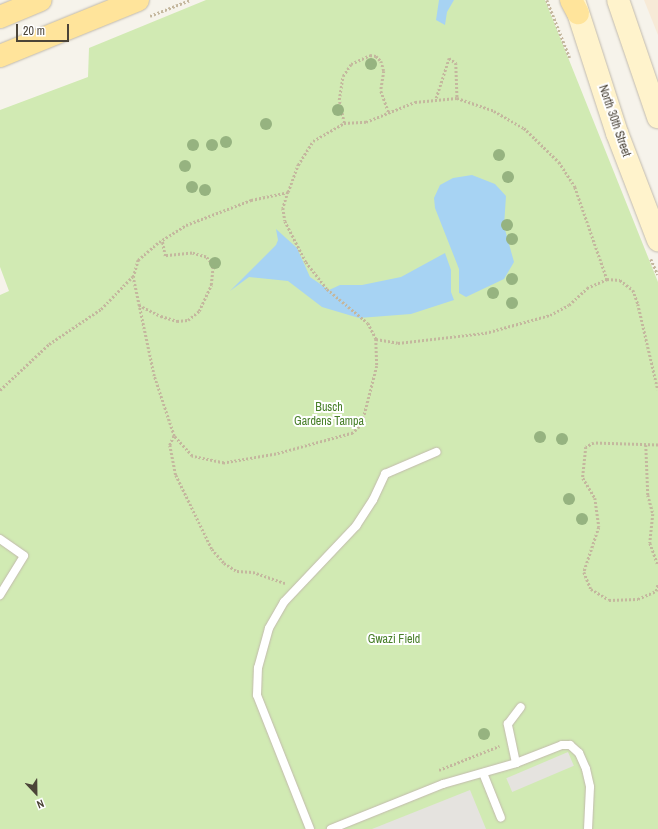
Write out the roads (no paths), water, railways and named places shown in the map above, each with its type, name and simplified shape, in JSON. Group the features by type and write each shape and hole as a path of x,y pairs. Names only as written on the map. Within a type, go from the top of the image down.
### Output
{"main road":[{"path":"0,16 41,0"},
{"path":"0,56 116,0"},
{"path":"0,56 138,0"},
{"path":"618,0 658,117"},
{"name":"North 30th Street","path":"574,4 617,133 658,240"}],"lane":[{"path":"310,829 260,704 256,684 269,628 275,615 296,590 356,526 373,500 385,474 436,452"},
{"path":"0,539 24,556 0,596"},
{"path":"516,763 508,724 521,706"},
{"path":"331,829 443,784 516,763 562,745 570,745 579,753 590,787 588,829"},
{"path":"483,773 501,818"}],"water":[{"path":"439,0 454,0 447,12 445,25 436,20"},
{"path":"472,175 495,184 506,196 504,226 514,262 504,279 466,297 459,293 459,269 435,208 434,198 440,185 453,178"},
{"path":"276,229 297,248 310,277 329,290 340,285 362,285 401,277 445,253 451,270 451,292 454,300 411,314 359,318 322,307 288,281 249,277 230,291 276,245 278,240"}],"park label":[{"name":"Busch Gardens Tampa","path":"329,415"},
{"name":"Gwazi Field","path":"394,640"}]}
